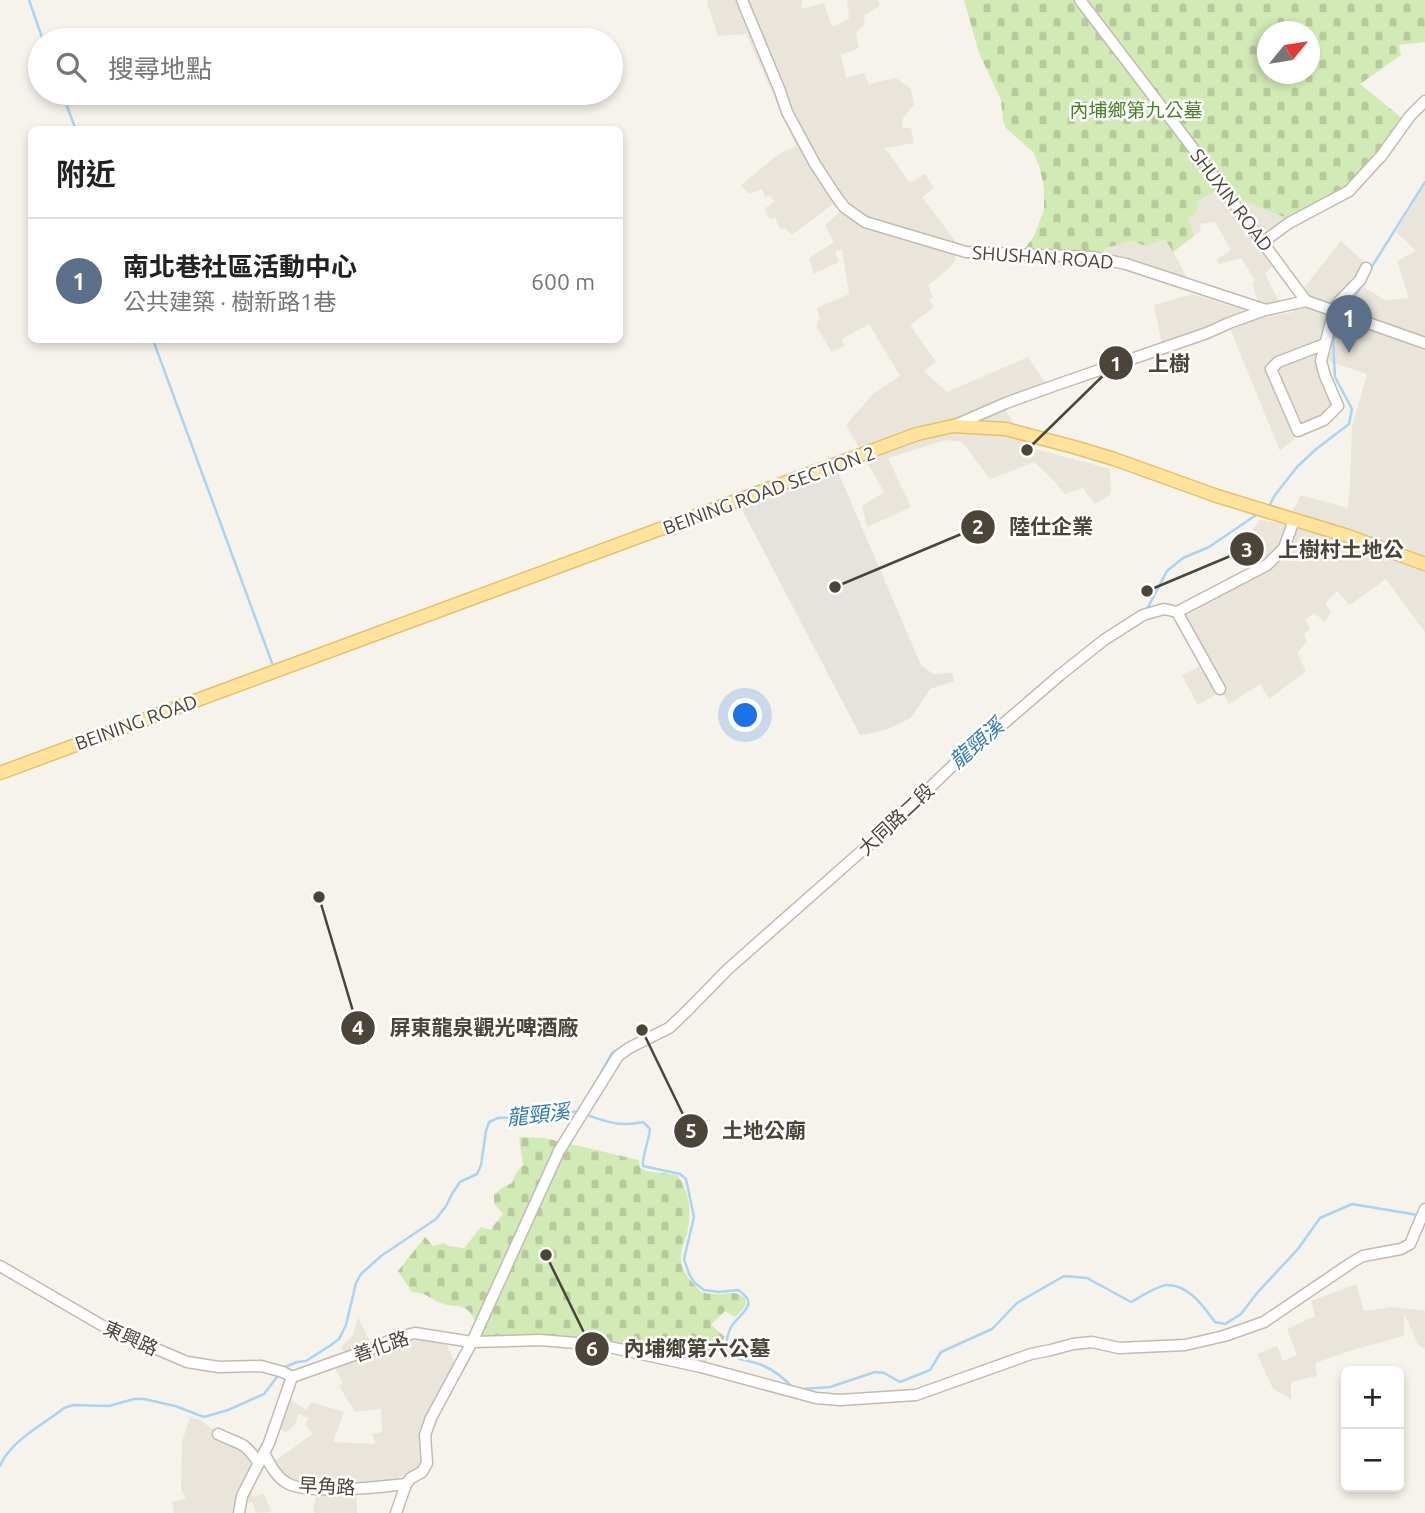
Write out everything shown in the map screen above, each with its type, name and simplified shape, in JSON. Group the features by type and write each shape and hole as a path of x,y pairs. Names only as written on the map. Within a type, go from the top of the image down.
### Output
{"main road":[{"path":"953,426 1006,429 1074,447 1369,543 1425,564"},
{"name":"BEINING ROAD SECTION 2","path":"272,671 917,435 953,426"},
{"name":"BEINING ROAD","path":"0,773 272,671"}],"street":[{"name":"SHUSHAN ROAD","path":"742,0 787,112 815,164 844,207 865,222 966,252 1092,257 1126,264 1266,310"},
{"name":"SHUXIN ROAD","path":"1080,0 1306,301"},
{"path":"1263,242 1289,223 1349,191 1425,101"},
{"path":"1325,344 1278,362 1271,369 1298,431 1324,420 1338,406 1321,361 1325,344 1341,313 1338,303 1360,280 1366,268"},
{"path":"1266,310 1306,301 1425,343"},
{"name":"BEINING ROAD SECTION 2","path":"953,426 1019,398 1266,310"},
{"name":"大同路二段","path":"406,1484 422,1472 427,1463 425,1435 429,1423 472,1342 559,1151 618,1056 669,1028 728,969 890,826 971,748 1060,675 1143,615 1164,609 1177,612 1267,565 1284,548 1294,520"},
{"path":"1177,612 1220,689"},
{"name":"善化路","path":"284,1373 371,1349 415,1333 472,1342 540,1340 600,1345 664,1358 816,1398 840,1400 916,1395 1039,1351 1092,1342 1119,1348 1185,1345 1224,1336 1264,1322 1351,1262 1363,1256 1401,1249 1410,1244 1425,1209"},
{"name":"東興路","path":"0,1266 103,1326 187,1362 219,1367 261,1366 284,1373"},
{"path":"239,1513 242,1496 261,1458 284,1373"},
{"name":"早角路","path":"218,1434 248,1448 288,1484 311,1488 356,1489 406,1484"},
{"path":"396,1513 406,1484"}],"shaded area":[{"path":"708,0 802,0 801,9 824,3 832,27 849,19 847,0 878,0 880,6 863,16 865,23 856,33 859,48 841,55 846,78 864,73 869,84 896,78 911,89 914,105 903,118 902,128 911,128 914,143 885,148 910,183 925,174 934,188 922,197 959,246 953,265 928,285 933,298 929,300 934,307 910,325 936,362 924,371 947,392 1028,357 1046,383 1000,402 1028,447 1110,469 1111,494 1095,504 1083,488 1065,494 1034,462 990,479 962,442 946,440 888,458 911,507 867,527 862,506 884,492 846,425 873,394 900,376 869,324 842,339 845,346 832,352 816,326 820,319 817,308 849,294 842,250 835,251 839,262 814,274 809,258 834,242 825,226 840,211 833,204 792,235 785,228 781,229 775,218 770,219 764,209 774,202 771,196 765,197 762,189 749,194 741,185 779,154 796,146 746,34 718,36"},
{"path":"1425,184 1425,632 1386,579 1350,605 1337,591 1325,604 1331,612 1325,622 1314,613 1305,620 1310,629 1304,634 1307,642 1297,653 1306,671 1269,699 1260,684 1229,704 1222,691 1198,705 1182,676 1206,662 1181,616 1266,571 1242,545 1260,520 1286,524 1301,495 1348,508 1352,427 1367,374 1328,361 1328,371 1342,404 1333,420 1298,436 1280,451 1227,321 1162,344 1154,305 1192,294 1266,317 1293,312 1303,289 1341,241 1364,262 1354,281 1385,300 1409,298 1397,261 1416,251 1396,232"},
{"path":"1225,187 1235,198 1287,218 1253,239 1272,267 1265,274 1280,303 1259,305 1252,284 1255,280 1241,258 1219,264 1216,260 1231,250 1215,222 1199,224 1201,231 1194,236 1187,218 1197,212 1198,201"},
{"path":"1166,238 1187,278 1180,283 1100,257 1106,248 1133,241 1146,246"},
{"path":"838,472 921,665 933,674 952,673 954,681 930,689 911,718 888,729 864,735 860,735 741,508"},
{"path":"1356,1284 1364,1311 1392,1307 1425,1311 1425,1348 1419,1346 1404,1313 1404,1336 1315,1363 1317,1376 1291,1382 1291,1399 1273,1389 1257,1354 1277,1346 1283,1361 1297,1355 1287,1329 1315,1316 1311,1301"},
{"path":"358,1317 374,1350 399,1341 435,1342 447,1345 456,1365 426,1420 424,1458 419,1471 356,1487 357,1513 315,1513 313,1509 319,1486 289,1482 273,1462 313,1434 305,1425 309,1418 299,1414 294,1426 286,1432 277,1428 290,1400 307,1410 311,1402 344,1412 333,1442 376,1444 372,1434 382,1432 381,1409 355,1412 339,1386 343,1383 335,1369 350,1361 341,1347 353,1335"},
{"path":"190,1417 200,1420 223,1437 248,1446 265,1467 249,1494 255,1497 263,1493 272,1512 256,1513 252,1502 246,1503 245,1513 174,1513 172,1502 186,1499 181,1489 182,1442"}],"green space":[{"name":"內埔鄉第九公墓","path":"964,0 1425,0 1425,42 1399,45 1401,55 1360,84 1402,118 1374,158 1346,188 1287,218 1235,198 1224,187 1198,201 1197,212 1188,218 1194,236 1173,252 1165,239 1146,246 1133,241 1106,248 1100,257 1026,252 1044,210 1044,188 1034,153 1006,128 1001,100 979,53"},
{"path":"519,1137 544,1138 639,1160 640,1168 646,1171 677,1175 685,1188 689,1210 689,1225 681,1256 685,1273 701,1292 741,1295 745,1298 746,1305 735,1317 725,1311 711,1325 725,1337 704,1364 602,1342 469,1340 476,1322 468,1310 412,1292 398,1271 425,1237 433,1246 445,1243 448,1246 464,1248 481,1227 490,1230 503,1214 494,1204 494,1195 512,1183 523,1165"}],"waterway":[{"path":"29,0 39,28"},
{"path":"67,105 74,126"},
{"path":"1371,268 1425,182"},
{"path":"1347,311 1361,286"},
{"path":"1268,508 1297,467 1349,424 1352,409 1335,377 1333,340 1344,317"},
{"path":"154,343 272,663"},
{"path":"1146,611 1167,571 1183,558 1209,547 1259,513"},
{"name":"龍頸溪","path":"593,1087 612,1053 624,1046"},
{"name":"龍頸溪","path":"283,1368 306,1361 339,1339 346,1325 356,1283 361,1274 381,1256 436,1219 460,1182 477,1174 489,1122 498,1118 550,1116 579,1111"},
{"path":"584,1114 613,1123 643,1122 650,1129 643,1166 680,1174 686,1179 694,1217 684,1259 689,1274 704,1290 738,1290 748,1300 746,1309 730,1330 726,1351 734,1357 768,1368 793,1388"},
{"path":"802,1389 830,1387 875,1372 884,1373 900,1382 930,1370 941,1352 992,1329 1017,1303 1064,1276 1087,1278 1131,1302 1159,1287 1175,1286 1189,1292 1215,1322 1225,1324 1241,1314 1298,1249 1320,1218 1352,1204 1418,1215"},
{"name":"龍頸溪","path":"0,1466 12,1448 28,1434 64,1408 73,1405 109,1406 144,1399 175,1406 204,1417 264,1394 280,1373"}],"place":[{"name":"南北巷社區活動中心","path":"1349,353"},
{"name":"上樹","path":"1027,450"},
{"name":"陸仕企業","path":"835,587"},
{"name":"上樹村土地公","path":"1147,591"},
{"name":"屏東龍泉觀光啤酒廠","path":"319,897"},
{"name":"土地公廟","path":"642,1030"},
{"name":"內埔鄉第六公墓","path":"546,1255"}]}
